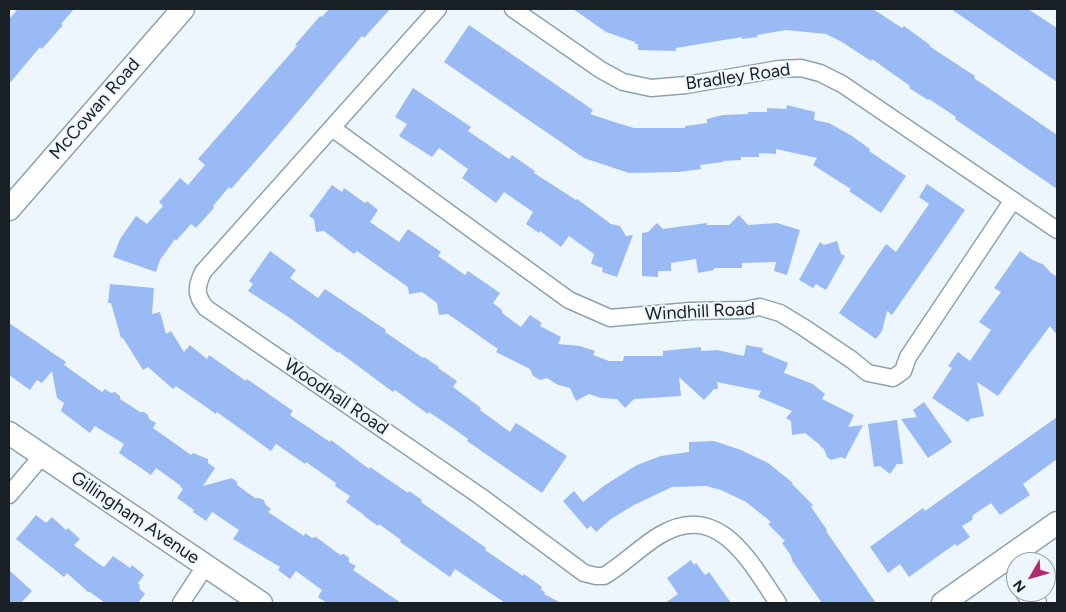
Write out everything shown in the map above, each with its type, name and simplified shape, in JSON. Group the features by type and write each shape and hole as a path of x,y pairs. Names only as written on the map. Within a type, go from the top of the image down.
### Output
{"street":[{"name":"McCowan Road","path":"9,209 183,9"},
{"name":"Woodhall Road","path":"438,9 203,272 197,288 198,299 206,308 480,496 584,573 604,576 660,534 680,525 697,525 712,528 730,537 778,603"},
{"name":"Bradley Road","path":"513,9 601,70 623,82 651,88 686,85 779,69 801,68 820,73 842,84 1057,230"},
{"name":"Windhill Road","path":"332,128 569,300 584,308 610,318 690,310 744,310 760,307 780,313 803,327 868,373 893,378 903,371 908,357 1013,200"},
{"name":"Gillingham Avenue","path":"9,433 261,603"},
{"path":"9,495 42,456"},
{"path":"1027,552 1057,523"},
{"path":"181,603 206,565"},
{"path":"943,603 1006,570"}],"building":[{"path":"18,9 74,9 61,24 63,25 42,49 40,47 9,84 9,19"},
{"path":"329,9 390,9 364,38 362,36 231,189 229,187 196,228 191,224 176,241 175,239 160,260 156,272 113,257 120,239 136,216 147,224 163,206 159,202 180,178 188,185 205,165 198,159 297,46 295,45 320,16 322,17"},
{"path":"573,9 873,9 902,28 904,26 929,46 975,76 974,78 1057,135 1057,189 955,119 956,117 909,88 910,86 872,59 871,61 826,34 786,30 757,35 758,37 742,39 742,37 676,48 676,51 638,50 638,44 635,44 635,42 606,32"},
{"path":"951,9 1028,9 1057,28 1057,82"},
{"path":"469,25 593,110 590,114 634,128 685,128 685,126 707,123 707,119 723,115 767,112 767,108 786,109 787,105 815,112 814,120 829,123 852,136 870,149 869,151 906,176 881,213 849,191 851,189 813,165 817,158 776,149 776,154 759,153 759,157 741,157 741,160 700,165 701,169 679,172 629,173 584,158 444,62"},
{"path":"413,88 471,127 468,131 509,159 512,155 535,171 534,173 577,199 611,224 620,226 626,236 633,235 617,277 602,272 603,268 591,264 594,254 569,236 561,247 540,231 539,233 526,224 533,212 504,192 496,203 462,178 468,169 439,148 432,157 399,136 407,124 395,117"},
{"path":"927,184 965,210 892,315 887,311 882,331 876,339 839,313 886,244 896,252 929,204 919,197"},
{"path":"332,185 342,192 344,188 365,203 367,201 378,210 370,222 399,242 408,229 441,252 438,256 465,275 468,271 500,293 493,303 502,310 502,313 521,327 530,315 542,323 540,326 561,337 558,344 580,346 595,351 593,355 609,361 623,361 624,356 663,356 663,351 701,347 701,351 717,350 744,356 746,345 763,348 762,352 788,363 784,373 813,384 825,394 822,399 854,415 848,427 863,425 845,459 841,457 831,460 827,457 824,449 805,433 792,435 791,421 786,418 792,411 758,397 761,391 717,382 718,389 714,389 704,400 679,377 681,396 634,399 625,408 617,399 601,398 589,394 576,401 570,388 558,385 547,378 540,380 533,376 530,369 496,352 498,349 448,314 439,315 437,303 422,292 409,294 408,287 357,251 354,254 324,231 316,232 314,219 309,216"},
{"path":"739,215 748,225 777,223 800,230 787,275 774,271 776,262 742,263 742,268 714,268 714,270 698,273 696,259 671,263 671,271 658,271 658,277 642,276 642,233 648,232 657,223 663,229 707,223 707,225 729,225"},
{"path":"837,241 841,254 845,256 826,290 816,284 813,288 799,280 820,242 824,245"},
{"path":"270,251 296,270 290,278 318,298 325,289 386,330 385,332 423,358 439,367 457,381 453,387 510,432 516,423 567,456 542,493 467,441 468,439 457,431 429,412 428,414 395,390 393,392 339,352 248,291 253,284 249,281"},
{"path":"1020,251 1044,265 1057,277 1057,335 1050,326 998,396 977,382 984,416 970,419 968,422 932,398 952,368 948,366 958,352 970,361 991,330 979,322 1001,292 994,288"},
{"path":"110,284 154,288 152,314 160,312 166,334 171,331 184,352 190,345 207,359 209,355 246,381 247,379 293,411 290,415 330,442 331,440 369,469 370,467 408,493 409,491 422,500 421,502 486,548 485,550 542,587 541,590 545,592 544,594 561,603 505,603 455,569 450,577 346,502 350,496 335,486 336,483 306,462 305,464 276,444 271,451 217,412 216,414 176,386 173,389 148,367 143,370 123,338 121,338 111,303 108,303"},
{"path":"9,323 66,362 64,365 102,392 105,389 111,393 115,392 120,396 120,399 140,412 144,412 148,415 149,419 156,423 153,428 191,455 193,453 208,459 208,463 215,468 203,486 232,478 237,482 237,485 255,498 264,500 265,504 271,509 268,512 304,536 305,533 312,538 316,537 340,555 344,554 349,558 349,562 356,566 353,570 401,603 327,603 318,597 322,590 296,571 290,579 278,570 280,567 233,539 239,530 212,512 206,521 193,512 194,510 177,498 183,489 181,486 156,468 151,475 119,453 124,444 95,426 90,433 61,411 64,403 57,398 52,371 42,383 37,380 30,390 9,375"},
{"path":"924,402 952,442 928,458 901,419 917,417 913,410"},
{"path":"1057,417 1057,459 1023,484 1030,495 1000,515 991,503 973,515 972,520 962,526 970,537 957,546 955,544 909,577 900,564 888,573 870,547 923,508 925,511"},
{"path":"897,420 903,464 897,464 890,474 880,466 874,467 868,424"},
{"path":"714,441 741,450 768,463 793,483 813,505 811,507 826,531 876,603 822,603 793,562 782,543 785,541 768,524 771,522 746,502 721,490 706,486 672,487 634,505 611,519 596,532 591,526 587,529 563,501 574,491 583,502 605,485 637,465 661,456 689,452 689,442"},
{"path":"36,515 46,523 52,517 66,530 68,528 80,539 74,545 104,567 113,556 130,568 132,565 144,575 138,583 139,588 145,594 138,603 105,603 88,592 67,573 64,577 16,539"},
{"path":"691,560 694,565 696,563 705,575 709,572 731,603 665,603 678,594 667,578"},
{"path":"9,570 32,591 21,603 9,603"}]}
